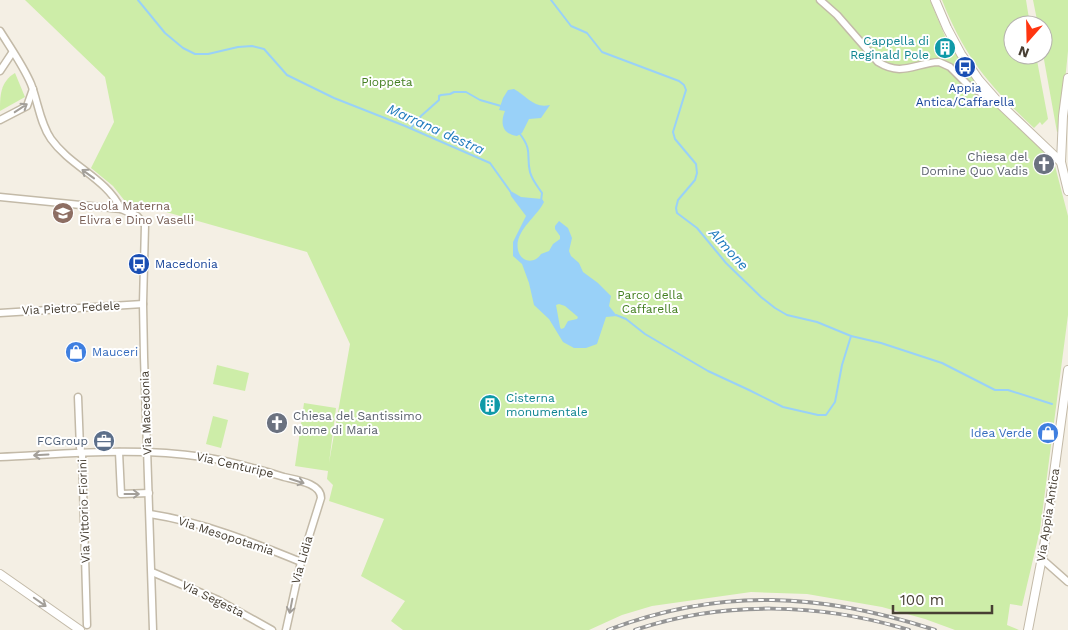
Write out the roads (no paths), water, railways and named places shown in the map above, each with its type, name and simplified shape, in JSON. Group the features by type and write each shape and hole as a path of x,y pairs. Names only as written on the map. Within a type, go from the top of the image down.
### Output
{"street":[{"path":"820,0 838,15 878,62 896,70 939,62 950,67 969,86 1001,105"},
{"path":"935,0 961,54 979,80 1001,105 1061,162"},
{"path":"0,31 33,88 50,138 70,160 108,189 121,209"},
{"path":"0,71 12,52"},
{"path":"1068,78 1063,116 1061,162 1068,191"},
{"path":"0,120 27,106 33,88"},
{"path":"0,197 121,209"},
{"name":"Via Macedonia","path":"121,209 137,216 145,225 143,304 153,630"},
{"name":"Via Pietro Fedele","path":"0,313 143,304"},
{"name":"Via Appia Antica","path":"1028,630 1042,559 1066,396 1068,370"},
{"name":"Via Vittorio Fiorini","path":"78,397 80,448 82,453 87,625"},
{"path":"119,452 121,494 149,494"},
{"name":"Via Centuripe","path":"0,457 119,452 201,456 228,461 308,484 314,486 320,492"},
{"name":"Via Lidia","path":"286,630 301,562 320,500 320,492"},
{"name":"Via Mesopotamia","path":"150,514 183,520 218,531 301,562"},
{"path":"1042,559 1068,582"},
{"name":"Via Segesta","path":"152,572 218,600 272,630"},
{"path":"0,574 80,630"}],"water":[{"path":"514,89 535,104 550,105 541,118 529,119 522,133 517,136 505,130 503,120 505,111 499,110 508,90"},
{"path":"509,190 521,197 542,199 544,202 519,237 518,250 522,258 532,261 549,251 553,244 560,239 555,229 559,221 568,228 572,238 569,251 571,256 579,263 583,272 611,296 609,306 617,316 606,317 597,344 586,348 574,348 563,342 549,319 534,305 522,264 513,256 513,242 526,216 511,196","holes":["556,305 565,306 578,317 568,321 564,328 561,329"]}],"waterway":[{"name":"Marrana destra","path":"138,0 165,33 183,48 195,54 208,54 238,47 252,46 264,49 287,75 334,98 490,163 510,191"},
{"name":"Almone","path":"551,0 571,26 587,33 602,52 679,81 684,85 686,90 673,132 675,139 696,164 697,173 695,180 678,200 677,213 697,228 726,263 761,297 787,315 817,322 851,336 881,343 942,363 995,390 1008,390 1052,404"},
{"path":"411,128 439,100 441,95 466,92 480,100 501,106"},
{"path":"520,134 528,149 531,175 542,193 541,201"},
{"name":"Marrana destra","path":"616,315 626,319 645,334 708,371 783,407 818,415 826,415 835,402 842,365 851,336"}],"railway":[{"path":"608,630 650,616 691,607 731,601 772,600 812,602 852,608 935,630"},
{"path":"635,630 668,620 703,614 737,610 772,609 807,610 841,614 909,630"}],"place":[{"name":"Cappella di Reginald Pole","path":"945,48"},
{"name":"Appia Antica/Caffarella","path":"965,67"},
{"name":"Chiesa del Domine Quo Vadis","path":"1044,164"},
{"name":"Scuola Materna Elivra e Dino Vaselli","path":"63,213"},
{"name":"Macedonia","path":"139,264"},
{"name":"Mauceri","path":"76,352"},
{"name":"Cisterna monumentale","path":"490,405"},
{"name":"Chiesa del Santissimo Nome di Maria","path":"277,423"},
{"name":"Idea Verde","path":"1048,433"},
{"name":"FCGroup","path":"104,441"}],"park label":[{"name":"Pioppeta","path":"387,82"},
{"name":"Parco della Caffarella","path":"650,302"}]}
